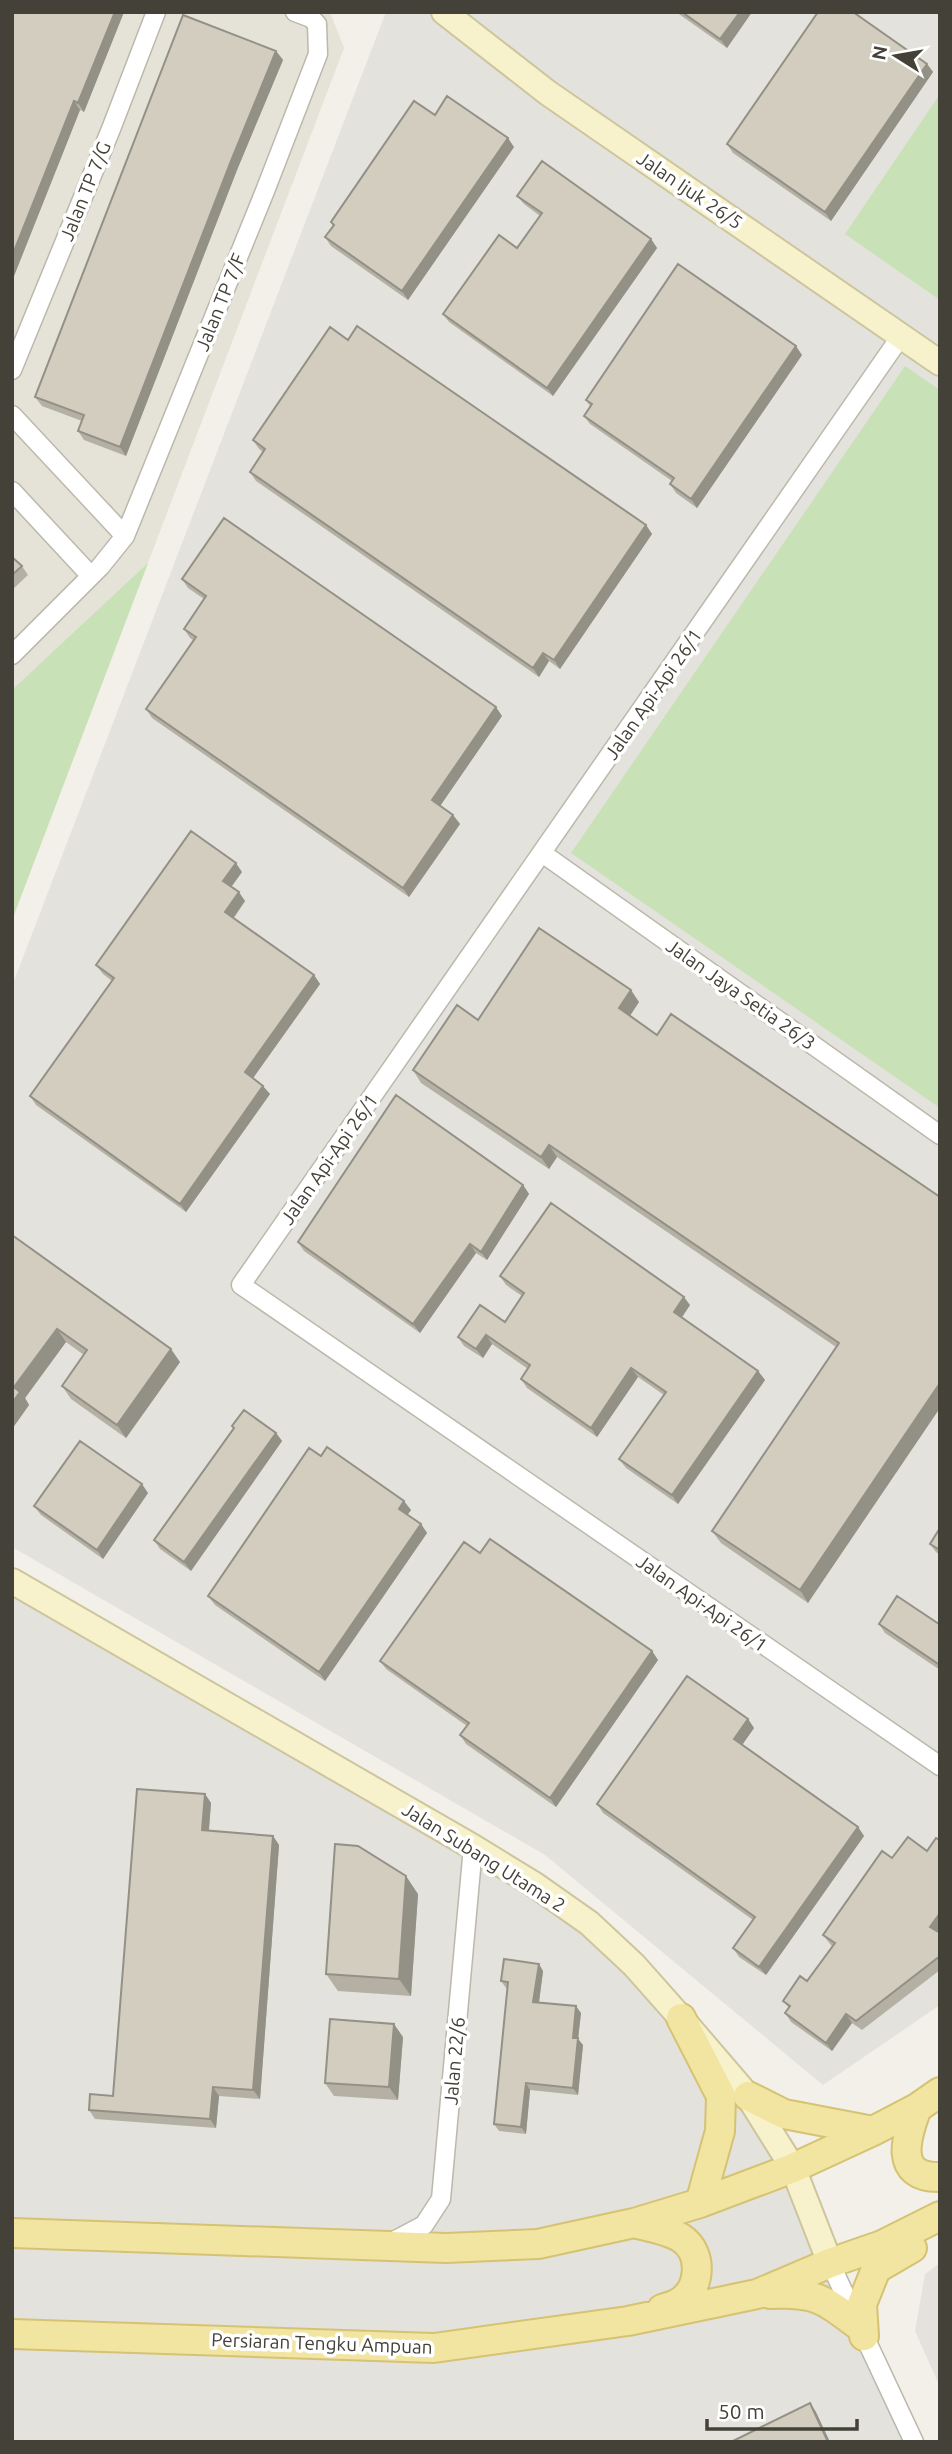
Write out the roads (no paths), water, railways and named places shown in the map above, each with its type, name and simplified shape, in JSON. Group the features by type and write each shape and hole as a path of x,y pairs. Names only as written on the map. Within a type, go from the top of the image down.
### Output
{"main road":[{"name":"Jalan Ijuk 26/5","path":"444,12 548,93 940,363"},
{"name":"Jalan Subang Utama 2","path":"12,1581 473,1847 535,1885 589,1923 635,1965 748,2096 793,2168 830,2263"},
{"path":"681,2018 722,2096 720,2131 700,2203"},
{"path":"12,2233 446,2248 538,2244 634,2223 700,2203 793,2168 873,2131 917,2108 940,2092"},
{"path":"748,2096 784,2114 873,2131"},
{"path":"917,2108 906,2139 906,2156 914,2171 926,2178 940,2178"},
{"name":"Persiaran Tengku Ampuan","path":"12,2334 434,2348 628,2321 757,2294 830,2263 882,2245 940,2216"},
{"path":"628,2321 680,2302 694,2286 698,2268 695,2255 683,2239 634,2223"},
{"path":"861,2330 862,2304 876,2269 923,2242 940,2223"},
{"path":"757,2294 799,2293 826,2301 861,2330"}],"street":[{"name":"Jalan TP 7/G","path":"12,370 156,12"},
{"name":"Jalan TP 7/F","path":"12,655 91,576 125,536 318,54 317,24 303,15"},
{"name":"Jalan Api-Api 26/1","path":"901,336 241,1285 940,1766"},
{"path":"12,415 125,536"},
{"path":"12,491 91,576"},
{"name":"Jalan Jaya Setia 26/3","path":"542,853 940,1135"},
{"name":"Jalan 22/6","path":"384,2246 424,2225 441,2199 473,1847"},
{"path":"830,2263 914,2442"}]}
